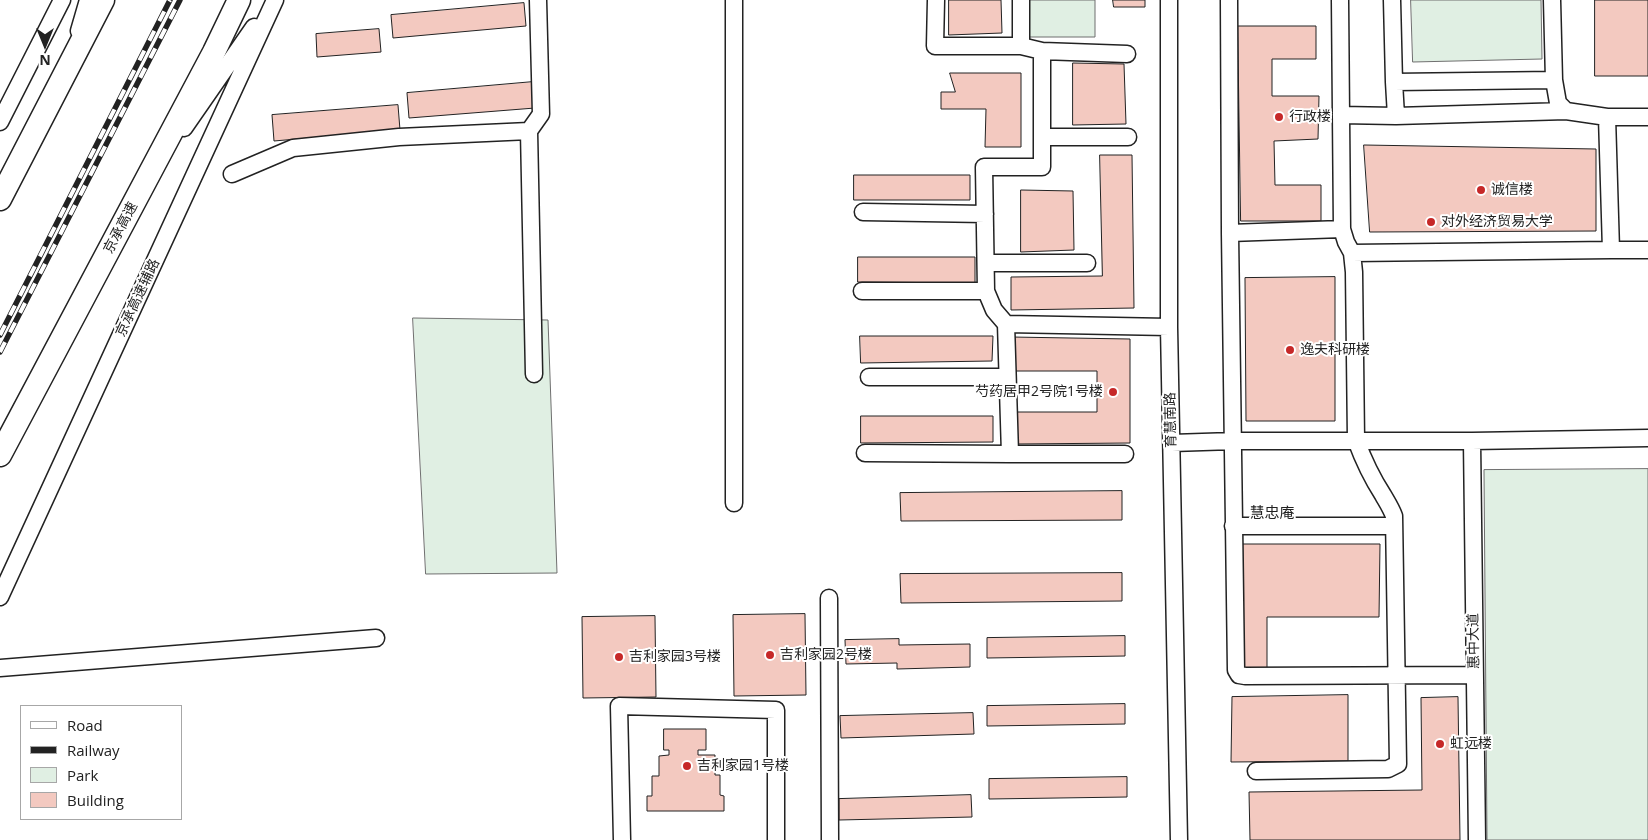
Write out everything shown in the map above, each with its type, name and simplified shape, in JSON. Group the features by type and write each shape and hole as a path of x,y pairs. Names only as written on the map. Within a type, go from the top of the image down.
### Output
{"highway":[{"path":"0,199 103,0"},
{"name":"京承高速","path":"0,455 214,52 239,0"}],"street":[{"path":"0,122 62,0"},
{"path":"67,70 88,0"},
{"path":"143,185 274,0"},
{"name":"京承高速辅路","path":"0,597 274,0"},
{"path":"534,374 529,131 540,114 538,0"},
{"path":"734,0 734,503"},
{"path":"936,0 935,46 1021,46 1042,51 1128,54"},
{"path":"1021,0 1021,46"},
{"name":"育慧南路","path":"1169,0 1169,327 1180,840"},
{"path":"1229,0 1236,670 1239,675 1245,676 1474,675"},
{"path":"1256,771 1388,770 1398,764 1394,516 1391,506 1382,495 1362,458 1356,440 1352,253 1342,229 1340,0"},
{"path":"1392,0 1396,116"},
{"path":"1552,0 1554,80 1558,103 1566,111"},
{"path":"1010,454 1006,324 994,310 986,291 984,167 1042,167 1042,51"},
{"path":"1394,82 1554,80"},
{"path":"1341,115 1396,116 1566,111 1608,117 1648,117"},
{"path":"1608,117 1611,250"},
{"path":"232,174 292,148 399,137 529,131"},
{"path":"1042,137 1128,137"},
{"path":"863,212 985,214"},
{"path":"1230,233 1342,229"},
{"path":"1352,253 1648,250"},
{"path":"986,263 1087,263"},
{"path":"862,291 986,291"},
{"path":"1006,324 1169,327"},
{"path":"869,377 1008,377"},
{"path":"1172,443 1648,438"},
{"name":"惠中大道","path":"1472,441 1477,840"},
{"path":"865,453 1125,454"},
{"path":"1233,526 1394,526"},
{"path":"828,598 830,840"},
{"path":"0,668 376,638"},
{"path":"622,840 619,706 776,710 776,840"}],"green space":[{"path":"1024,0 1095,0 1095,37 1024,37"},
{"path":"1411,0 1541,0 1542,59 1413,62"},
{"path":"413,318 548,320 557,573 426,574"},
{"path":"1648,469 1648,840 1487,840 1484,470"}],"building":[{"path":"949,0 1001,0 1002,33 949,35"},
{"path":"1113,0 1145,0 1145,7 1114,7"},
{"path":"1595,0 1648,0 1648,76 1595,76"},
{"path":"524,3 526,26 393,38 391,15"},
{"name":"行政楼","path":"1238,26 1316,26 1316,59 1272,59 1272,96 1319,96 1318,139 1274,141 1275,185 1321,185 1321,221 1241,221"},
{"path":"379,29 381,52 317,57 316,34"},
{"path":"1073,63 1124,64 1126,124 1073,125"},
{"path":"950,73 1021,73 1021,147 985,147 986,109 941,109 941,92 955,92"},
{"path":"533,82 535,108 409,118 407,93"},
{"path":"398,105 400,130 274,141 272,115"},
{"name":"诚信楼","path":"1364,145 1596,149 1596,231 1370,232"},
{"path":"1100,155 1132,155 1134,308 1011,310 1011,277 1102,276"},
{"path":"854,175 970,175 970,200 854,200"},
{"path":"1021,190 1073,191 1074,250 1021,252"},
{"path":"858,257 975,257 975,283 858,282"},
{"name":"逸夫科研楼","path":"1335,277 1335,421 1246,421 1245,278"},
{"path":"860,336 993,336 992,361 861,363"},
{"name":"芍药居甲2号院1号楼","path":"1011,337 1130,339 1130,443 1016,444 1016,412 1097,412 1097,371 1013,371"},
{"path":"861,416 993,416 993,442 861,443"},
{"path":"1122,491 1122,520 901,521 900,493"},
{"path":"1238,544 1380,544 1379,617 1267,617 1267,672 1238,672"},
{"path":"1122,573 1122,601 901,603 900,574"},
{"name":"吉利家园2号楼","path":"805,614 806,695 734,696 733,615"},
{"name":"吉利家园3号楼","path":"655,616 656,697 583,698 582,617"},
{"path":"1125,636 1125,656 987,658 987,638"},
{"path":"899,639 899,645 970,644 970,667 897,669 897,663 846,664 845,640"},
{"path":"1348,695 1348,761 1231,762 1232,697"},
{"name":"虹远楼","path":"1458,697 1460,840 1250,840 1249,792 1422,790 1421,698"},
{"path":"1125,704 1125,724 987,726 987,706"},
{"path":"973,713 974,734 841,738 840,716"},
{"name":"吉利家园1号楼","path":"664,729 706,729 706,750 698,750 698,755 715,755 715,775 720,775 720,795 724,796 724,811 647,811 647,796 652,796 652,776 659,776 659,756 669,755 669,750 664,750"},
{"path":"1127,777 1127,797 989,799 989,779"},
{"path":"971,795 972,817 839,820 839,799"}],"railway":[{"path":"0,335 170,0"},
{"path":"0,352 180,0"}],"place":[{"name":"行政楼","path":"1279,117"},
{"name":"诚信楼","path":"1481,190"},
{"name":"对外经济贸易大学","path":"1431,222"},
{"name":"逸夫科研楼","path":"1290,350"},
{"name":"芍药居甲2号院1号楼","path":"1113,392"},
{"name":"吉利家园2号楼","path":"770,655"},
{"name":"吉利家园3号楼","path":"619,657"},
{"name":"虹远楼","path":"1440,744"},
{"name":"吉利家园1号楼","path":"687,766"}],"district":[{"name":"慧忠庵","path":"1272,514"}]}
